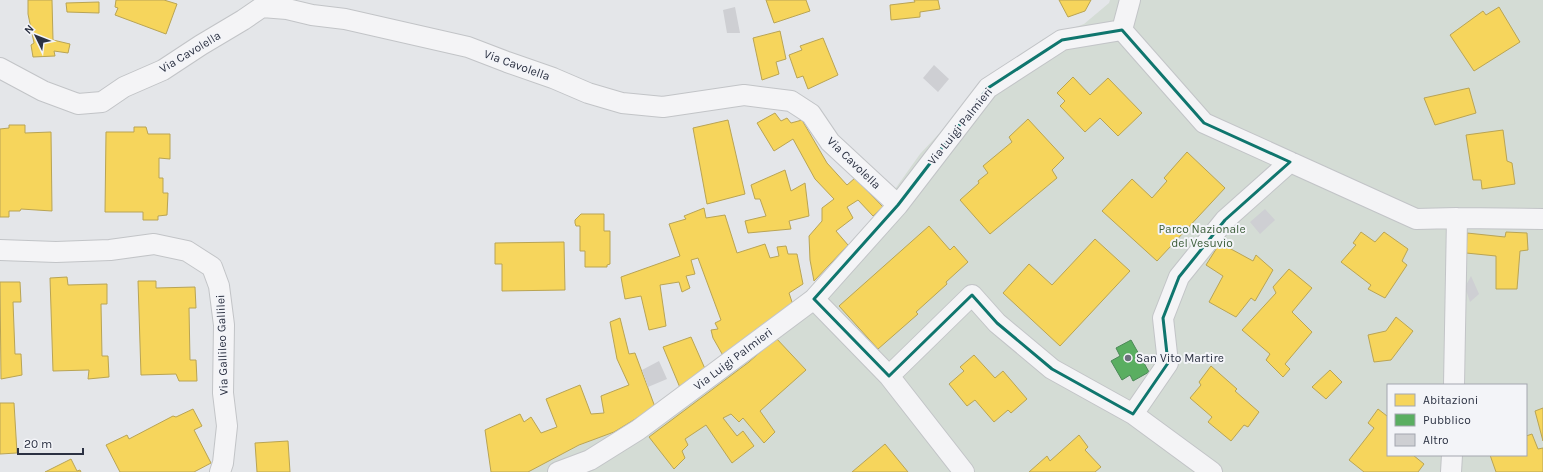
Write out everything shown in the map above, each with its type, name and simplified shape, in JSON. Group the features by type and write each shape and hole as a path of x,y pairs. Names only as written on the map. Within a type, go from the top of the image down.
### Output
{"street":[{"path":"1130,0 1122,30 1204,123 1416,219 1543,219"},
{"name":"Via Cavolella","path":"0,68 43,91 78,104 102,102 124,87 163,70 262,7 287,9 312,15 345,19 468,47 553,78 588,93 622,103 663,107 744,95 792,101 811,114 830,142 898,205"},
{"name":"Via Luigi Palmieri","path":"898,205 988,88 1062,40 1122,30"},
{"path":"1133,414 1168,363 1163,318 1178,277 1225,220 1290,162"},
{"path":"898,205 814,298 889,376 964,472"},
{"path":"1454,384 1457,218"},
{"name":"Via Gallileo Gallilei","path":"0,250 56,252 110,250 154,244 187,251 212,267 220,286 224,325 223,393 227,426 223,463 220,472"},
{"path":"889,376 972,295 998,323 1052,369 1133,414 1212,472"},
{"name":"Via Luigi Palmieri","path":"558,472 590,460 638,430 814,298"},
{"path":"1451,472 1452,456"}],"highlighted area":[{"path":"1122,30 1204,123 1290,162 1225,220 1179,277 1163,318 1168,363 1133,414 1052,369 997,323 972,295 889,376 814,299 898,205 988,88 1062,40"}],"green space":[{"name":"Parco Nazionale del Vesuvio","path":"1110,0 1543,0 1543,472 527,472 578,446 634,423 788,308 812,286 883,206 920,154 976,94 1043,39 1084,24 1109,3"}],"building: Abitazioni":[{"path":"28,0 52,0 53,40 70,44 68,53 54,51 55,56 33,57 31,45 34,43 28,14"},
{"path":"116,0 164,0 177,4 166,34 115,15 118,8 115,7"},
{"path":"766,0 806,0 810,11 774,23"},
{"path":"914,0 938,0 940,9 920,12 920,17 891,20 890,5 915,2"},
{"path":"1059,0 1091,0 1085,11 1068,17"},
{"path":"99,2 99,13 67,12 66,3"},
{"path":"1499,7 1520,42 1474,71 1450,35 1483,11 1486,15"},
{"path":"780,31 786,59 776,62 779,74 762,80 753,38"},
{"path":"823,38 838,75 808,89 803,76 797,78 789,55 802,50 800,46"},
{"path":"1073,77 1090,95 1108,78 1142,113 1118,136 1100,118 1085,132 1060,106 1065,101 1057,93"},
{"path":"1469,88 1476,113 1435,125 1424,98"},
{"path":"775,113 781,121 787,118 791,123 802,120 827,163 847,185 855,178 883,207 873,216 858,200 847,207 853,218 836,231 848,245 814,281 810,260 809,236 822,221 822,208 834,199 815,179 793,139 774,151 757,123"},
{"path":"1028,119 1064,158 1052,170 1057,178 990,234 960,200 988,173 983,166 1012,142 1009,137"},
{"path":"728,120 745,194 707,204 693,128"},
{"path":"9,125 25,125 25,133 51,132 52,211 21,209 20,211 9,211 9,217 0,217 0,129 9,128"},
{"path":"134,127 146,127 148,134 170,134 170,159 159,158 159,178 163,178 163,193 168,193 167,215 158,216 158,220 143,220 143,212 105,212 106,132 134,132"},
{"path":"1503,130 1507,161 1512,163 1515,184 1482,189 1481,180 1473,180 1466,135"},
{"path":"1187,152 1225,188 1157,261 1102,211 1132,179 1152,198 1167,181 1164,178"},
{"path":"785,170 791,191 805,183 809,216 789,221 791,229 748,233 745,221 766,216 760,199 755,199 751,185"},
{"path":"704,208 706,218 725,215 737,253 765,244 770,258 779,256 777,247 786,246 788,254 797,254 803,284 789,293 793,305 725,359 713,338 711,330 718,329 715,323 721,320 698,258 691,260 695,274 686,276 690,288 682,292 679,282 660,285 666,326 649,330 641,296 625,299 621,277 680,256 669,224 686,219 684,216"},
{"path":"581,214 604,214 604,231 610,231 610,264 607,265 607,267 585,267 585,251 580,251 580,226 576,226 575,223 575,220"},
{"path":"929,226 950,250 954,246 968,262 946,282 947,284 916,312 918,314 878,349 839,306"},
{"path":"1361,232 1375,242 1384,232 1408,249 1402,261 1407,265 1385,298 1368,289 1371,285 1341,262 1356,245 1353,243"},
{"path":"1506,232 1527,233 1528,250 1520,251 1517,289 1496,289 1496,256 1466,253 1467,233 1505,237"},
{"path":"1095,239 1130,271 1060,346 1003,293 1029,264 1052,285"},
{"path":"564,242 565,290 502,291 502,264 495,264 495,243"},
{"path":"1220,243 1253,261 1256,255 1273,270 1255,301 1251,298 1236,317 1209,302 1223,276 1206,265"},
{"path":"1289,269 1312,288 1292,312 1312,332 1285,364 1290,369 1283,377 1266,360 1270,354 1242,330 1276,293 1273,287"},
{"path":"67,277 68,285 107,284 107,304 101,304 102,356 108,356 109,377 88,379 89,370 53,371 50,278"},
{"path":"138,281 156,281 156,288 195,287 196,308 189,308 190,360 196,360 197,381 179,381 176,374 141,375"},
{"path":"0,282 20,282 21,302 13,302 15,354 21,354 22,375 1,379"},
{"path":"1396,317 1413,331 1391,360 1374,362 1368,335 1386,331"},
{"path":"620,318 629,354 635,353 655,407 614,432 579,445 528,472 491,472 485,430 520,414 524,422 531,417 541,433 557,427 546,399 580,385 591,414 604,413 601,396 629,385 617,359 610,322"},
{"path":"691,337 706,371 681,390 663,347"},
{"path":"776,338 806,370 760,411 775,432 764,443 743,418 739,422 731,414 723,418 737,436 743,431 754,446 732,463 706,425 685,439 688,445 682,451 685,458 674,469 649,437 749,362"},
{"path":"974,355 995,378 1003,371 1027,399 1011,413 1008,410 994,422 975,400 967,406 949,384 964,371 960,367"},
{"path":"1211,366 1237,389 1235,391 1259,412 1248,427 1244,425 1231,441 1208,422 1212,417 1190,398 1201,385 1199,382"},
{"path":"1330,370 1342,382 1326,399 1312,387"},
{"path":"0,403 14,403 17,453 0,454"},
{"path":"1543,408 1543,441 1535,411"},
{"path":"193,409 202,426 194,430 211,463 194,472 120,472 106,445 127,435 129,439 173,416 176,417"},
{"path":"1378,409 1387,416 1387,456 1414,456 1424,464 1418,472 1364,472 1349,460 1374,428 1368,423"},
{"path":"1532,434 1538,449 1543,448 1543,472 1496,472 1490,456 1527,456 1527,436"},
{"path":"1079,435 1088,447 1085,450 1101,467 1095,472 1029,472 1047,456 1050,461"},
{"path":"288,441 290,472 257,472 255,443"},
{"path":"885,444 908,472 852,472"},
{"path":"71,459 77,471 80,470 81,472 45,472"}],"building: Pubblico":[{"name":"San Vito Martire","path":"1131,340 1149,372 1133,381 1130,375 1122,380 1111,361 1120,356 1116,348"}],"building: Altro":[{"path":"735,7 740,33 727,33 723,10"},
{"path":"934,65 949,79 938,92 923,78"},
{"path":"1265,209 1275,220 1260,234 1250,222"},
{"path":"1471,276 1479,294 1470,302 1465,287"},
{"path":"659,361 667,379 648,387 642,370"}],"place":[{"name":"San Vito Martire","path":"1128,358"}]}
